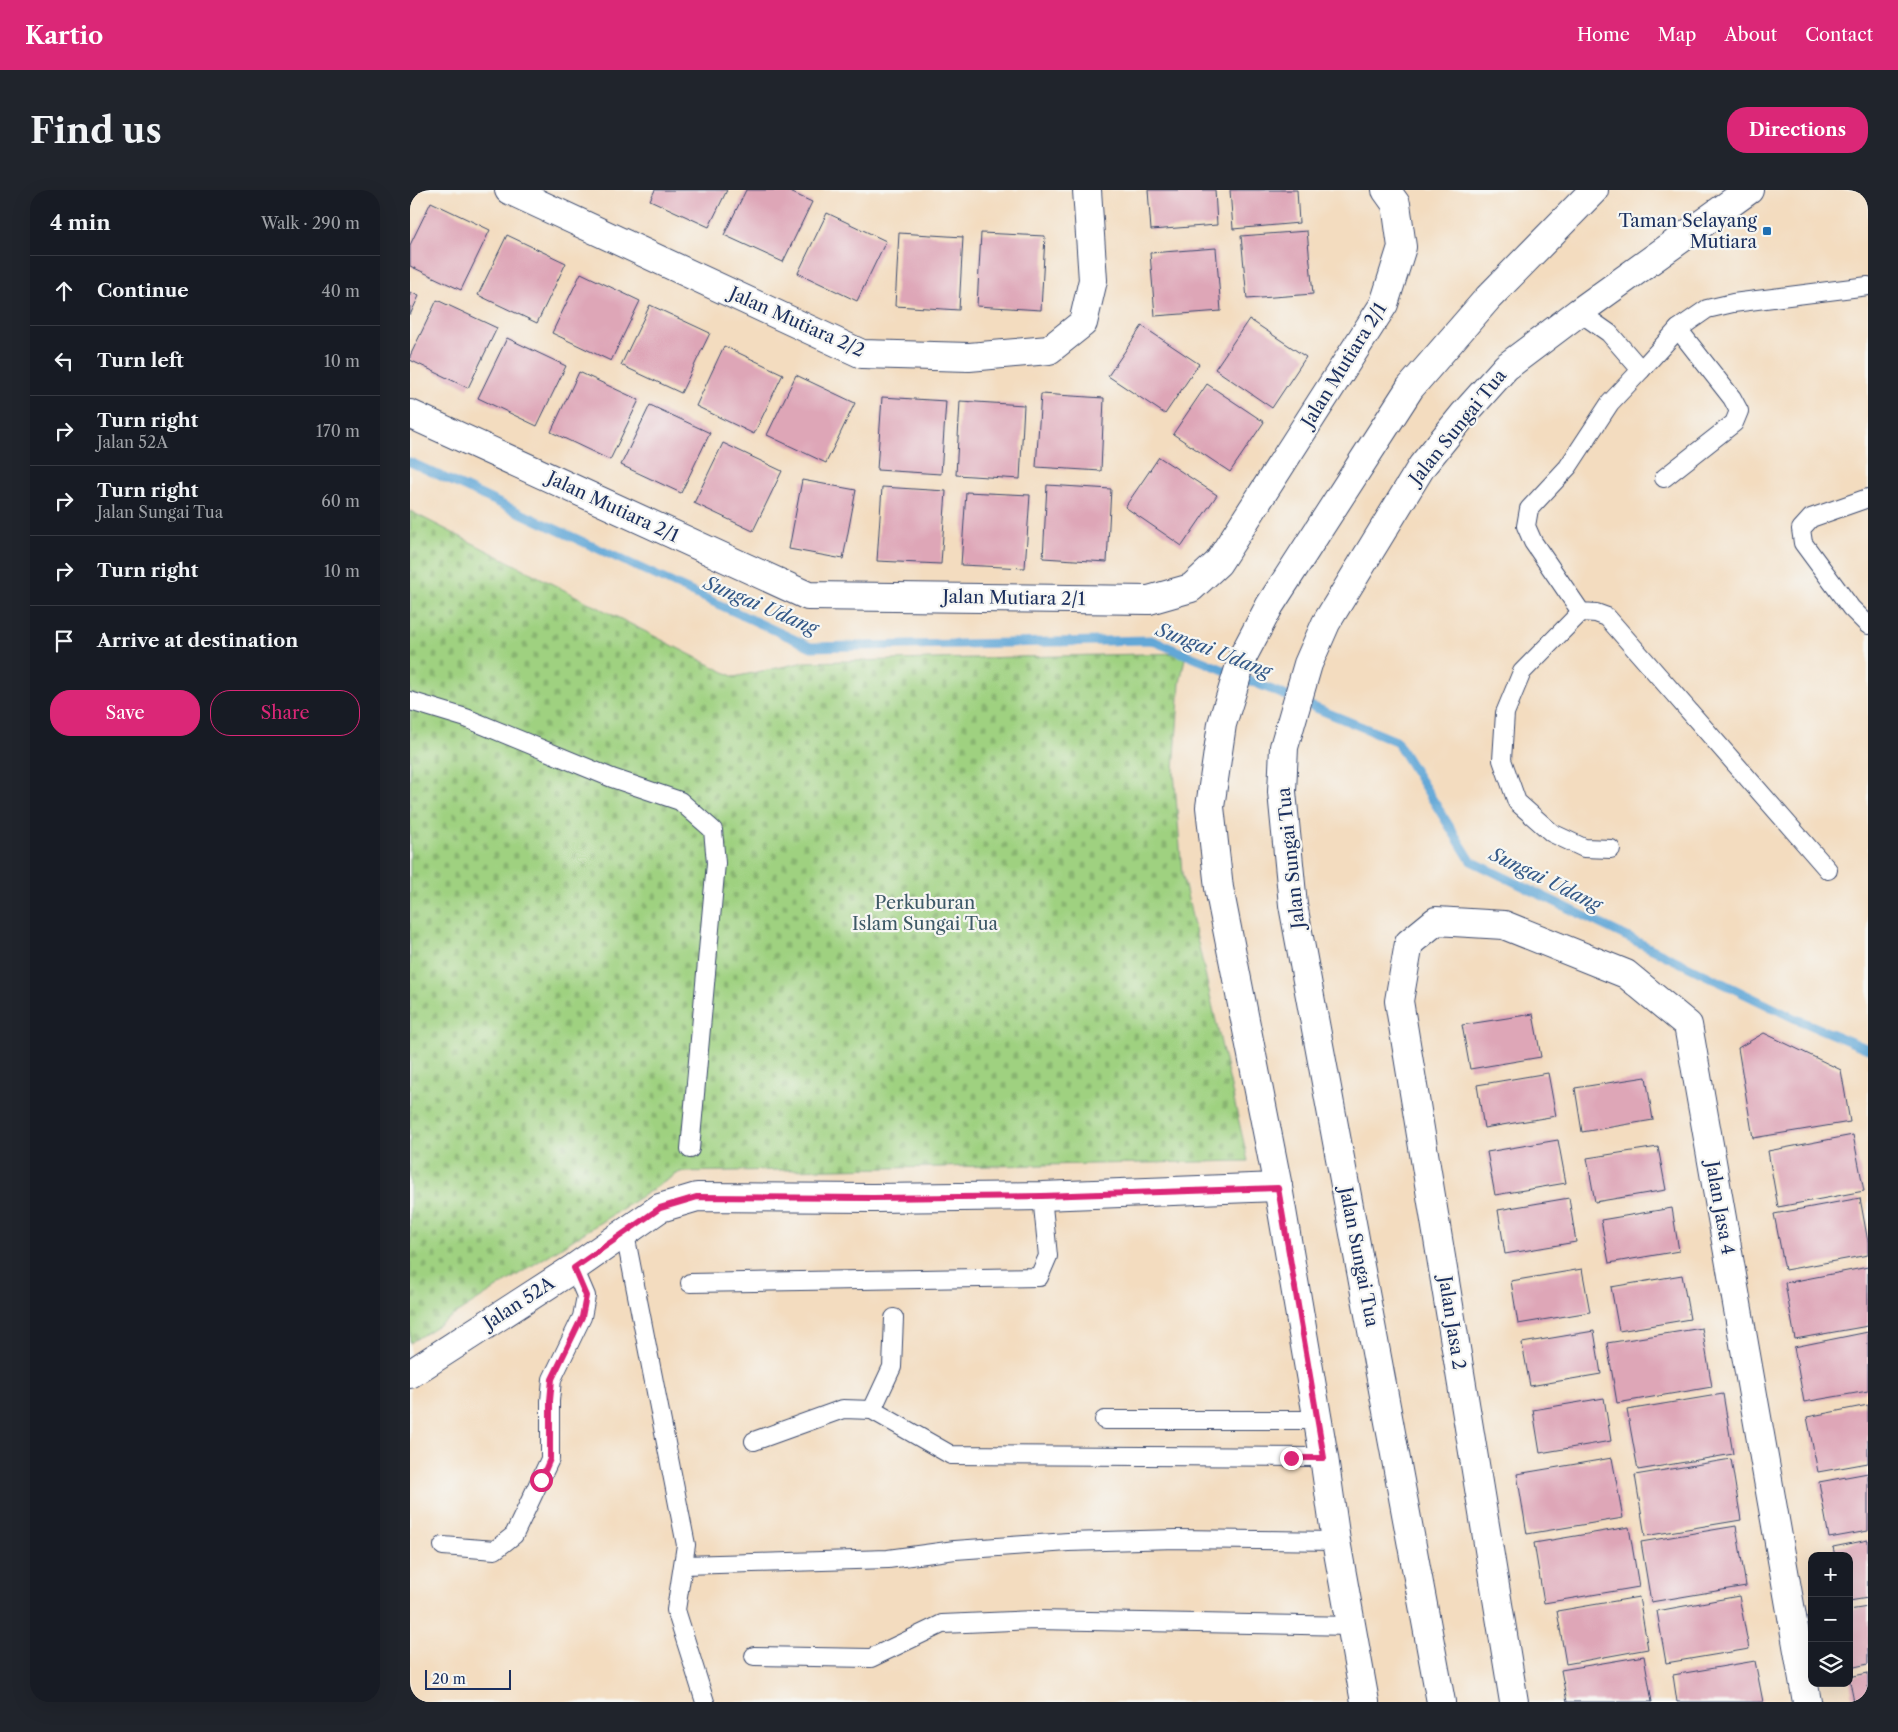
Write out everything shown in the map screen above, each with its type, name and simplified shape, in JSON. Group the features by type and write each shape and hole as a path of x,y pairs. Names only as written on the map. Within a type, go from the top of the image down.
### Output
{"street":[{"name":"Jalan Mutiara 2/2","path":"509,190 862,354 969,357 1050,350 1083,323 1093,280 1087,190"},
{"name":"Jalan Mutiara 2/1","path":"410,414 808,596 1149,600 1191,588 1218,563 1384,304 1402,248 1396,204 1386,190"},
{"path":"1365,1702 1336,1541 1324,1458 1278,1188 1219,888 1210,807 1222,724 1243,656 1270,605 1410,388 1488,298 1594,190"},
{"name":"Jalan Sungai Tua","path":"1441,1702 1293,904 1282,792 1284,747 1308,664 1326,623 1422,466 1464,414 1506,367 1749,190"},
{"name":"Jalan Jasa 4","path":"1409,943 1436,921 1504,925 1626,974 1688,1025 1807,1702"},
{"name":"Jalan Jasa 2","path":"1409,943 1399,1001 1514,1702"},
{"name":"Jalan 52A","path":"410,1374 574,1268 660,1208 697,1197 873,1198 1042,1196 1278,1188"}],"lane":[{"path":"1581,612 1533,542 1526,526 1529,509 1568,467 1610,403 1678,328 1707,309 1733,303 1868,286"},
{"path":"1579,312 1609,333 1641,370"},
{"path":"1664,478 1734,422 1739,411 1732,398 1678,328"},
{"path":"1868,498 1811,518 1801,530 1803,543 1851,608 1868,625"},
{"path":"1612,849 1584,848 1552,833 1517,802 1502,760 1506,713 1522,672 1581,612 1596,613 1607,617 1828,870"},
{"path":"410,701 466,718 612,778 680,801 714,830 716,863 690,1149"},
{"path":"690,1283 1039,1277 1048,1256 1042,1196"},
{"path":"625,1234 686,1545 676,1610 705,1702"},
{"path":"443,1546 495,1550 514,1535 541,1480 550,1459 552,1379 582,1317 586,1296 574,1268"},
{"path":"872,1410 892,1367 894,1318"},
{"path":"754,1441 843,1408 872,1410 951,1455 1324,1458"},
{"path":"1104,1420 1317,1420"},
{"path":"684,1565 888,1559 955,1550 1068,1542 1176,1540 1336,1541"},
{"path":"754,1656 871,1658 942,1624 1025,1620 1351,1626"}],"green space":[{"name":"Perkuburan Islam Sungai Tua","path":"410,511 734,677 805,662 1186,653 1180,683 1174,771 1182,873 1248,1161 680,1172 410,1343"}],"building":[{"path":"655,190 727,190 709,227 650,200"},
{"path":"746,190 786,190 812,202 783,262 724,235"},
{"path":"1148,190 1215,190 1217,225 1151,230"},
{"path":"1230,190 1297,190 1299,223 1233,229"},
{"path":"431,202 490,230 461,290 410,266 410,245"},
{"path":"827,213 886,241 857,301 798,273"},
{"path":"1307,231 1313,294 1247,299 1241,236"},
{"path":"899,233 963,237 959,310 895,306"},
{"path":"981,233 1045,236 1041,310 977,306"},
{"path":"507,235 566,263 537,323 478,295"},
{"path":"1216,248 1221,311 1155,316 1150,253"},
{"path":"581,273 640,301 611,361 552,333"},
{"path":"410,292 419,296 410,315"},
{"path":"437,300 497,328 468,388 410,360 410,356"},
{"path":"650,305 710,333 681,393 621,365"},
{"path":"1249,319 1306,357 1272,408 1215,369"},
{"path":"1142,326 1199,364 1165,414 1108,376"},
{"path":"507,338 566,366 537,426 478,398"},
{"path":"724,346 783,374 754,434 696,406"},
{"path":"579,372 639,400 610,460 551,432"},
{"path":"796,375 855,403 826,463 767,435"},
{"path":"1207,384 1264,422 1230,472 1173,434"},
{"path":"1041,394 1104,398 1101,471 1036,467"},
{"path":"882,397 946,401 941,474 877,470"},
{"path":"960,401 1024,405 1020,479 956,475"},
{"path":"650,405 710,433 681,493 621,465"},
{"path":"723,443 782,471 753,531 694,503"},
{"path":"1159,457 1217,495 1182,546 1125,507"},
{"path":"802,480 856,490 843,559 789,549"},
{"path":"1047,485 1111,489 1107,562 1043,558"},
{"path":"882,487 946,491 941,564 877,561"},
{"path":"966,492 1030,495 1025,568 961,565"},
{"path":"1533,1014 1541,1057 1470,1069 1462,1025"},
{"path":"1764,1033 1841,1070 1850,1122 1753,1138 1738,1048"},
{"path":"1548,1073 1556,1116 1484,1128 1477,1085"},
{"path":"1646,1077 1653,1120 1582,1132 1575,1088"},
{"path":"1853,1135 1864,1191 1778,1207 1768,1151"},
{"path":"1558,1140 1566,1183 1495,1195 1487,1152"},
{"path":"1658,1147 1666,1190 1595,1202 1587,1158"},
{"path":"1569,1198 1576,1242 1505,1254 1498,1210"},
{"path":"1860,1198 1868,1242 1868,1255 1785,1270 1774,1214"},
{"path":"1672,1208 1679,1251 1609,1263 1601,1220"},
{"path":"1868,1267 1868,1326 1795,1339 1785,1283"},
{"path":"1582,1269 1590,1312 1518,1324 1511,1281"},
{"path":"1682,1275 1690,1319 1619,1331 1611,1287"},
{"path":"1702,1328 1712,1387 1617,1403 1607,1343"},
{"path":"1594,1331 1601,1374 1530,1386 1522,1343"},
{"path":"1868,1332 1868,1391 1804,1402 1794,1347"},
{"path":"1723,1394 1733,1454 1638,1470 1627,1410"},
{"path":"1604,1398 1611,1441 1540,1453 1533,1410"},
{"path":"1868,1405 1868,1463 1818,1472 1807,1417"},
{"path":"1612,1458 1623,1518 1527,1534 1517,1474"},
{"path":"1731,1459 1741,1520 1645,1536 1635,1475"},
{"path":"1868,1473 1868,1531 1829,1538 1819,1482"},
{"path":"1736,1526 1746,1586 1651,1602 1641,1542"},
{"path":"1629,1527 1639,1587 1544,1603 1534,1543"},
{"path":"1868,1540 1868,1598 1853,1600 1853,1552 1834,1552 1833,1547"},
{"path":"1739,1596 1749,1649 1666,1663 1657,1611"},
{"path":"1639,1597 1648,1649 1566,1664 1557,1611"},
{"path":"1868,1607 1868,1664 1853,1667 1853,1642 1853,1609"},
{"path":"1644,1656 1652,1702 1567,1702 1561,1670"},
{"path":"1755,1661 1763,1702 1677,1702 1673,1675"},
{"path":"1868,1673 1868,1702 1854,1702 1851,1687 1853,1687 1853,1676"}],"waterway":[{"name":"Sungai Udang","path":"410,462 811,647 1151,640 1396,741 1471,861 1796,1019 1868,1049"}],"place":[{"name":"Taman Selayang Mutiara","path":"1767,231"}],"route":[{"path":"541,1480 550,1459 552,1379 582,1317 586,1296 574,1268 660,1208 697,1197 873,1198 1042,1196 1278,1188 1324,1458 1291,1458"}]}
